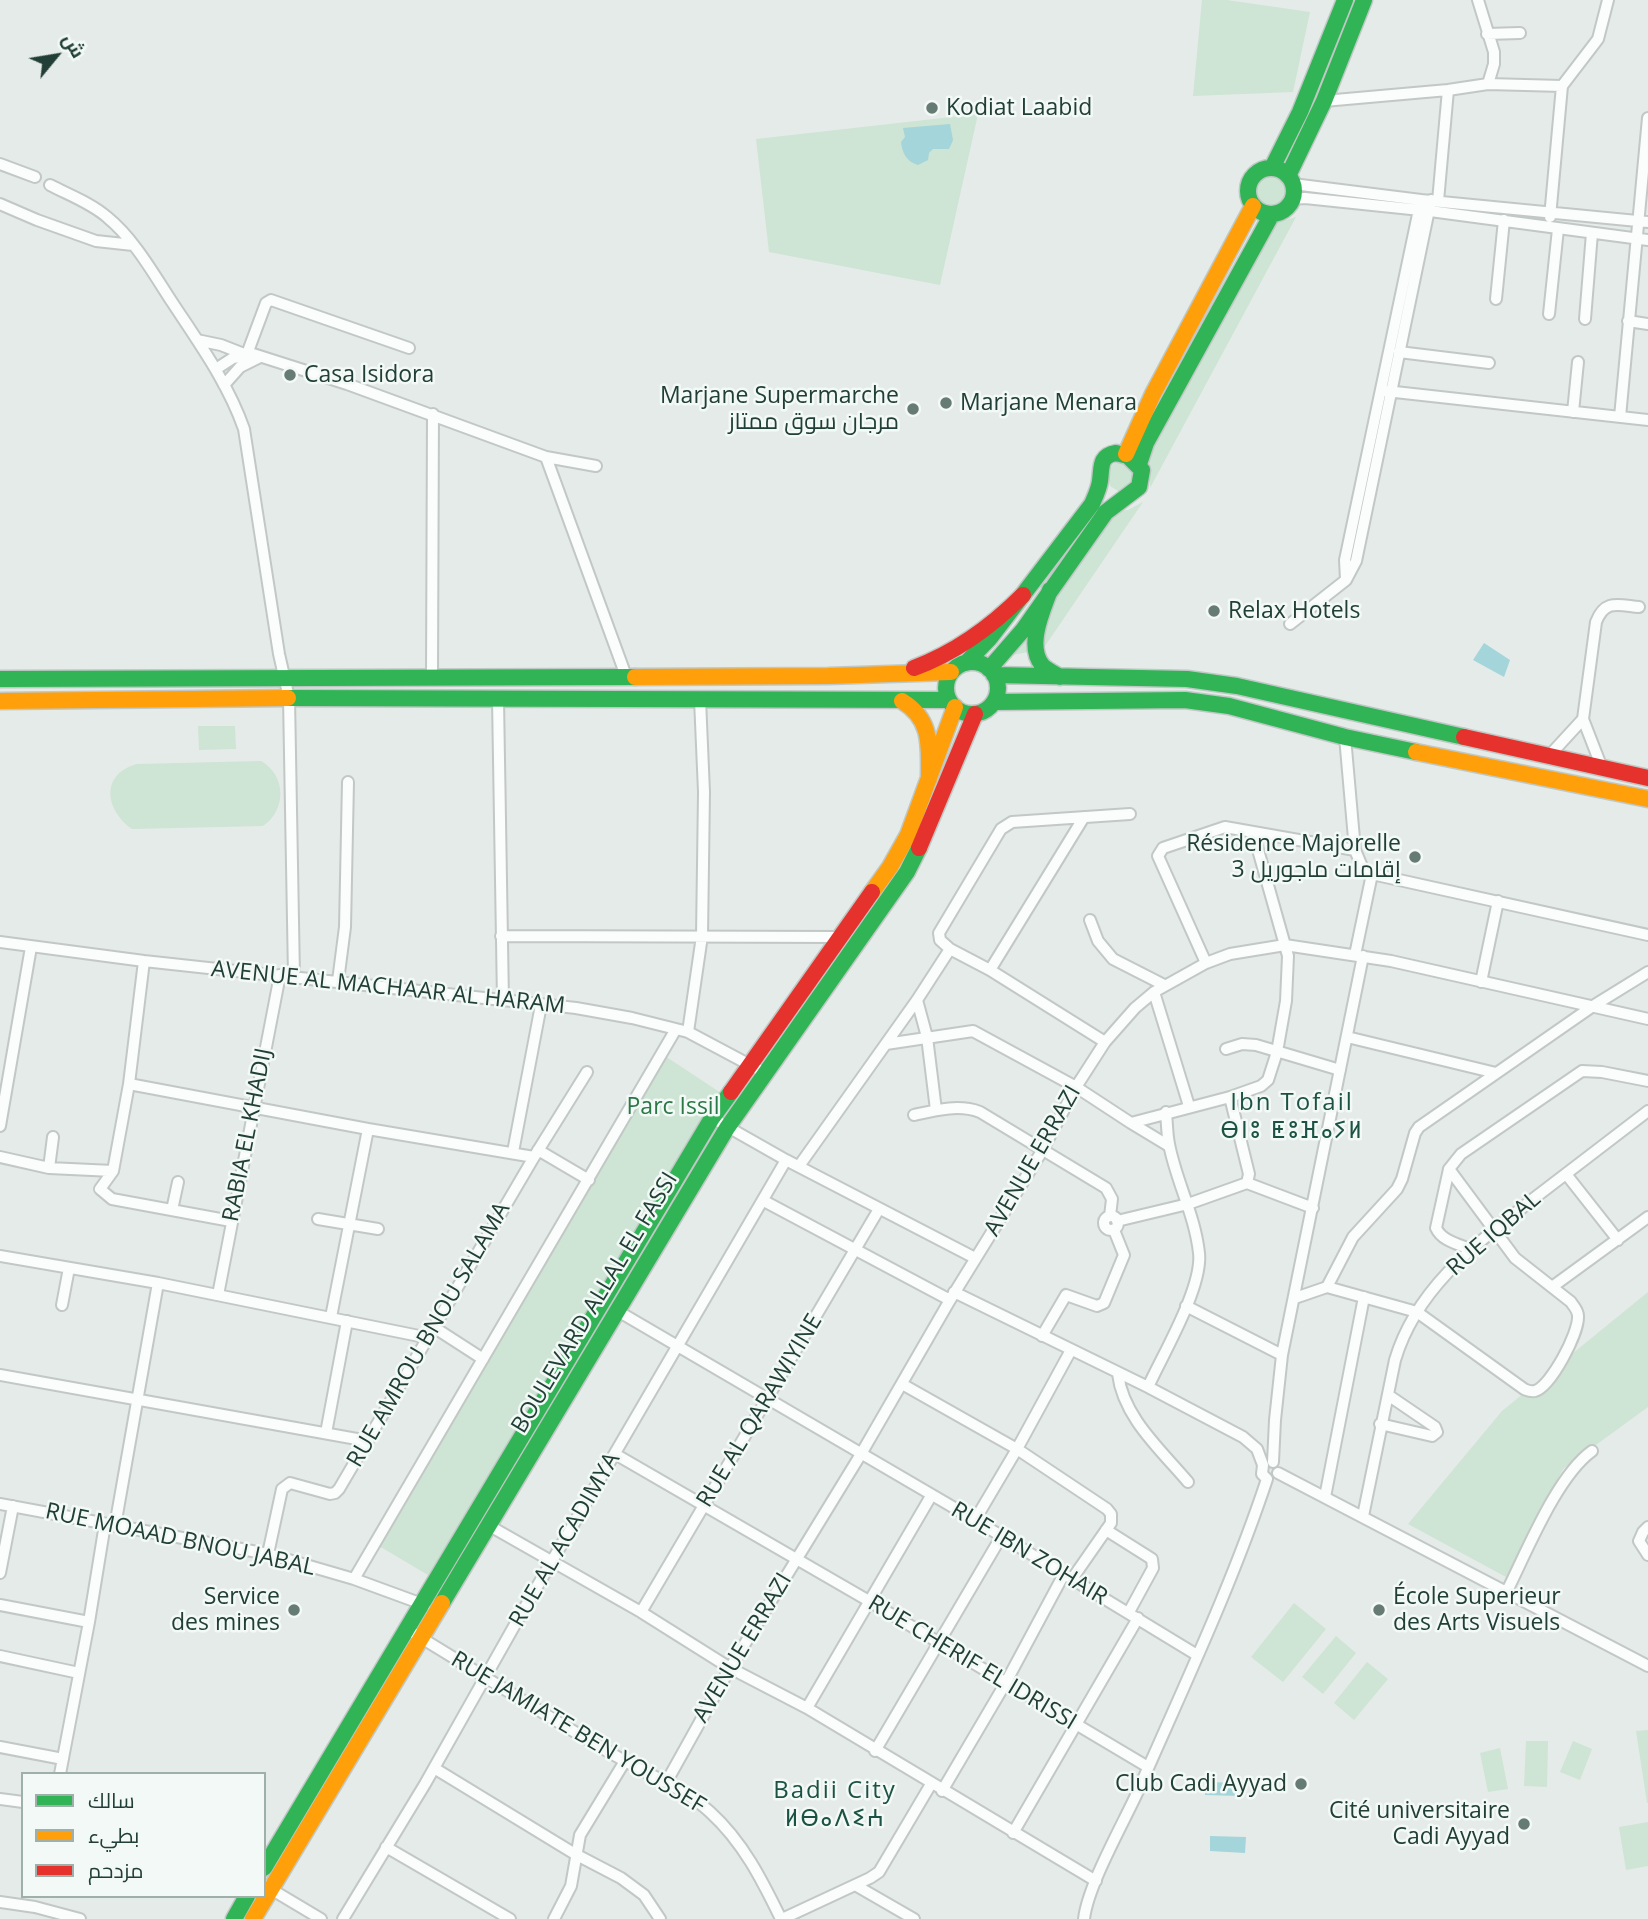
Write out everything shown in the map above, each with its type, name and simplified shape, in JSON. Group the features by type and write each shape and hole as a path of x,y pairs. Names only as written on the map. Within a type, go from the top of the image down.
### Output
{"main road":[{"path":"1272,168 1305,100 1345,0"},
{"path":"1132,459 1146,443 1272,214 1284,209 1364,0"},
{"path":"1272,168 1291,186"},
{"path":"1272,168 1259,171 1250,180 1248,192 1253,206 1272,214"},
{"path":"1132,459 1153,394 1253,206"},
{"path":"0,679 951,672 966,663 990,638 1092,504 1100,482 1101,464 1106,458 1112,454 1132,459 1142,476 1141,483 1136,490 1106,512 992,672"},
{"path":"1100,482 1111,495 1128,496"},
{"path":"1050,590 1038,630 1036,651 1041,665 1063,679"},
{"path":"892,674 939,659 968,642 1002,616 1023,595"},
{"path":"966,663 974,663 992,672 1063,679 1187,680 1237,687 1648,778"},
{"path":"951,672 946,685 952,704 961,712 975,714 994,702 998,689 992,672"},
{"path":"0,701 289,698 700,699 952,704"},
{"path":"994,702 1185,700 1229,706 1345,737 1648,799"},
{"path":"902,701 917,710 926,726 929,779"},
{"name":"BOULEVARD ALLAL EL FASSI","path":"268,1887 415,1634 422,1602 712,1118 890,867 902,846 929,779 952,704"},
{"name":"BOULEVARD ALLAL EL FASSI","path":"266,1865 415,1634 436,1612 727,1128 907,872 923,841 975,714"},
{"path":"234,1919 246,1898"},
{"name":"BOULEVARD ALLAL EL FASSI","path":"253,1919 263,1898"}],"street":[{"path":"1478,0 1494,52 1489,84"},
{"path":"1549,314 1553,228 1551,213 1562,86 1598,39 1608,0"},
{"path":"1487,34 1520,33"},
{"path":"1324,101 1489,84 1562,86"},
{"path":"1386,391 1399,352 1448,90"},
{"path":"1620,417 1635,239 1643,221 1648,118"},
{"path":"0,164 35,177"},
{"path":"50,186 72,195 105,215 132,245 216,369 244,429 289,698 294,976"},
{"path":"1291,186 1316,199 1428,204 1643,221"},
{"path":"0,204 96,241 132,245"},
{"path":"1428,204 1504,220 1648,240"},
{"path":"1290,624 1346,580 1345,560 1428,204"},
{"path":"1496,299 1504,220"},
{"path":"1585,319 1592,233"},
{"path":"246,354 265,303 271,300 409,348"},
{"path":"1628,321 1648,324"},
{"path":"197,340 261,356 347,384 546,457 596,466"},
{"path":"1399,352 1489,363"},
{"path":"216,369 233,358 246,354"},
{"path":"224,385 240,367 261,356"},
{"path":"1573,412 1577,362"},
{"path":"1386,391 1648,420"},
{"path":"432,676 433,414"},
{"path":"546,457 626,676"},
{"path":"1602,768 1583,719 1596,622 1602,610 1613,604 1639,607"},
{"path":"498,699 503,1001"},
{"path":"688,1032 702,936 704,792 700,699"},
{"path":"1549,756 1583,719"},
{"path":"1345,737 1355,850 1363,869 1372,874 1648,935"},
{"path":"338,981 345,927 348,782"},
{"path":"1105,1042 990,970 950,949 940,940 939,933 1001,829 1012,822 1130,814"},
{"path":"990,970 1084,817"},
{"path":"1206,963 1158,856 1163,848 1225,827 1355,850"},
{"path":"1131,1123 1230,1097 1265,1083 1277,1052 1289,980 1288,956 1253,832"},
{"path":"1267,1479 1262,1474 1268,1464 1282,1355 1347,1037 1372,874"},
{"path":"1481,982 1498,901"},
{"path":"1090,920 1098,941 1113,959 1159,988 1189,1106"},
{"path":"502,936 840,937"},
{"name":"AVENUE AL MACHAAR AL HARAM","path":"0,943 541,1005 632,1018 688,1032 765,1073"},
{"name":"AVENUE ERRAZI","path":"667,1781 730,1668 861,1454 952,1296 1042,1151 1076,1087 1105,1042 1135,1008 1159,988 1206,963 1252,948 1285,945 1359,956 1648,1018"},
{"path":"0,1126 6,1060 31,947"},
{"path":"799,1166 950,949"},
{"path":"145,961 113,1171 100,1189 106,1196 231,1221"},
{"path":"1327,1287 1353,1237 1396,1189 1419,1127 1593,1006 1648,972"},
{"name":"RABIA EL KHADIJ","path":"218,1295 279,975"},
{"path":"917,1000 927,1037 936,1110"},
{"path":"513,1152 541,1005"},
{"path":"354,1579 676,1029"},
{"path":"886,1044 973,1031 1076,1087 1169,1146"},
{"path":"1347,1037 1496,1073"},
{"path":"1226,1048 1248,1044 1340,1070"},
{"path":"1470,1249 1446,1239 1436,1228 1449,1169 1461,1154 1581,1071 1602,1072 1648,1081"},
{"name":"RUE AMROU BNOU SALAMA","path":"268,1554 279,1495 290,1483 335,1493 587,1072"},
{"path":"128,1084 368,1129 536,1154 589,1180"},
{"path":"1230,1097 1249,1174 1247,1183"},
{"path":"914,1115 968,1107 980,1112 1105,1188 1112,1199 1114,1222 1124,1255 1104,1303 1097,1306 1066,1295 1042,1336"},
{"name":"RUE IQBAL","path":"1363,1516 1380,1424 1398,1350 1417,1312 1470,1249 1648,1111"},
{"path":"1148,1387 1186,1306 1197,1274 1199,1253 1188,1204 1169,1146 1166,1112"},
{"path":"712,1118 878,1209 975,1258"},
{"path":"331,1317 368,1129"},
{"path":"49,1168 52,1137"},
{"path":"0,1157 49,1168 113,1171"},
{"name":"RUE AL ACADIMYA","path":"343,1919 434,1768 786,1160"},
{"path":"1295,1298 1327,1287 1417,1312 1518,1385 1531,1392 1546,1383 1572,1338 1578,1319 1577,1310 1515,1258 1449,1169"},
{"path":"1566,1174 1618,1240"},
{"path":"172,1210 178,1182"},
{"path":"1114,1222 1188,1204 1247,1183 1313,1208"},
{"path":"764,1201 952,1296 1148,1387 1249,1441 1268,1464 1278,1467 1278,1474 1267,1479"},
{"name":"RUE AL QARAWIYINE","path":"641,1612 878,1209"},
{"path":"1552,1287 1648,1217"},
{"path":"318,1219 378,1229"},
{"path":"0,1256 158,1283 347,1321 432,1333 483,1359"},
{"path":"62,1305 69,1268"},
{"path":"60,1772 89,1622 139,1400 158,1283"},
{"path":"1325,1497 1364,1297"},
{"path":"1186,1306 1282,1355"},
{"name":"RUE IBN ZOHAIR","path":"617,1310 975,1520 1197,1655"},
{"path":"326,1433 347,1321"},
{"path":"975,1520 1071,1350"},
{"path":"1118,1374 1120,1389 1128,1407 1188,1482"},
{"path":"0,1375 368,1441"},
{"path":"902,1384 1017,1449 1107,1509 1112,1519 1107,1530 1068,1577 943,1791"},
{"path":"1380,1424 1432,1436 1437,1432 1435,1427 1388,1395"},
{"path":"1507,1591 1565,1482 1573,1469 1592,1451"},
{"name":"RUE CHERIF EL IDRISSI","path":"615,1454 1148,1767"},
{"path":"1278,1474 1648,1666"},
{"path":"1084,1919 1096,1881 1251,1527 1267,1479"},
{"path":"807,1709 931,1496"},
{"name":"RUE MOAAD BNOU JABAL","path":"0,1504 268,1554 422,1602 436,1612"},
{"path":"0,1573 13,1506"},
{"path":"488,1525 641,1612 730,1668 807,1709 1096,1881"},
{"path":"1648,1527 1639,1541 1648,1555"},
{"path":"1013,1833 1076,1725 1133,1615 1154,1563 1152,1559 1107,1530"},
{"path":"875,1751 1001,1537"},
{"path":"0,1605 89,1622"},
{"name":"RUE JAMIATE BEN YOUSSEF","path":"415,1634 625,1761 667,1781 708,1810 752,1862 781,1919"},
{"path":"0,1656 79,1672"},
{"path":"0,1747 63,1759"},
{"path":"554,1919 571,1886 580,1835 625,1761"},
{"path":"434,1768 575,1854 621,1878 644,1895 660,1919"},
{"path":"781,1919 870,1878 883,1866 931,1784"},
{"path":"0,1799 21,1802"},
{"path":"386,1847 510,1919"},
{"path":"855,1885 914,1919"},
{"path":"268,1887 321,1919"},
{"path":"0,1902 36,1902 80,1919"},
{"path":"893,1906 898,1919"}],"green space":[{"path":"1202,0 1227,0 1310,12 1293,92 1193,96"},
{"path":"978,114 940,285 769,252 756,139"},
{"path":"1272,174 1283,179 1288,190 1283,201 1272,206 1261,201 1256,190 1261,179"},
{"path":"1296,217 1150,488 1150,477 1143,460 1271,224"},
{"path":"1119,461 1131,463 1138,478 1120,492 1110,486 1107,474 1113,464"},
{"path":"1143,502 1043,649 1013,655 1113,511 1128,510"},
{"path":"198,726 235,726 236,749 199,750"},
{"path":"261,761 275,775 280,793 276,811 263,826 132,829 116,812 112,803 110,793 117,776 137,764"},
{"name":"Parc Issil","path":"665,1056 721,1093 428,1575 379,1546"},
{"path":"1648,1292 1648,1407 1563,1469 1506,1577 1408,1524 1502,1411"},
{"path":"1294,1603 1326,1629 1283,1682 1251,1657"},
{"path":"1336,1636 1356,1653 1323,1694 1302,1677"},
{"path":"1367,1662 1388,1679 1354,1720 1334,1703"},
{"path":"1648,1730 1648,1803 1647,1803 1636,1731"},
{"path":"1526,1741 1548,1741 1547,1787 1524,1786"},
{"path":"1573,1741 1592,1749 1580,1780 1560,1772"},
{"path":"1500,1748 1508,1789 1488,1792 1480,1753"},
{"path":"1648,1822 1648,1866 1626,1870 1619,1827"}],"water":[{"path":"950,124 953,140 949,149 933,149 928,160 918,165 911,162 901,142 905,137 903,128"},
{"path":"1484,643 1510,660 1504,677 1473,660"},
{"path":"1206,1782 1240,1783 1240,1796 1205,1795"},
{"path":"1210,1836 1246,1837 1245,1853 1210,1851"}],"traffic: fast":[{"path":"1272,168 1300,112 1345,0"},
{"path":"1288,176 1324,101 1364,0"},
{"path":"1271,168 1287,175 1294,191 1287,207 1271,214 1255,207 1248,191 1255,175 1271,168"},
{"path":"1139,464 1146,443 1272,214"},
{"path":"966,663 990,638 1092,504 1099,487 1104,459 1116,453 1128,456 1142,470 1139,487 1106,512 1023,630 989,669"},
{"path":"1050,590 1037,628 1037,657 1042,665 1060,677"},
{"path":"972,662 982,664 990,670 996,678 998,688 996,698 990,706 982,712 972,714 962,712 954,706 948,698 946,688 948,678 954,670 962,664 972,662"},
{"path":"994,675 1187,679 1237,686 1464,737"},
{"path":"0,679 635,677"},
{"path":"288,698 949,700"},
{"path":"994,702 1185,700 1229,706 1345,737 1416,752"},
{"path":"442,1603 727,1128 907,872 919,848"},
{"path":"266,1865 712,1118 731,1092"},
{"path":"234,1919 246,1898"}],"traffic: slow":[{"path":"1126,454 1153,394 1253,206"},
{"path":"635,677 951,672"},
{"path":"0,701 288,698"},
{"path":"902,701 912,708 924,726 929,745 929,779"},
{"path":"872,892 908,835 955,707"},
{"path":"1416,752 1648,799"},
{"path":"266,1897 442,1603"},
{"path":"253,1919 266,1898"}],"traffic: jam":[{"path":"914,668 973,638 1023,595"},
{"path":"919,848 975,714"},
{"path":"1464,737 1648,778"},
{"path":"731,1092 872,892"}],"place":[{"name":"Kodiat Laabid","path":"932,108"},
{"name":"Casa Isidora","path":"290,375"},
{"name":"Marjane Menara","path":"946,403"},
{"name":"Marjane Supermarche مرجان سوق ممتاز","path":"913,409"},
{"name":"Relax Hotels","path":"1214,611"},
{"name":"Résidence Majorelle إقامات ماجوريل 3","path":"1415,857"},
{"name":"Service des mines","path":"294,1610"},
{"name":"École Superieur des Arts Visuels","path":"1379,1610"},
{"name":"Club Cadi Ayyad","path":"1301,1784"},
{"name":"Cité universitaire Cadi Ayyad","path":"1524,1824"}],"district":[{"name":"Ibn Tofail ⴱⵏⵓ ⵟⵓⴼⴰⵢⵍ","path":"1292,1117"},
{"name":"Badii City ⵍⴱⴰⴷⵉⵄ","path":"835,1805"}]}
